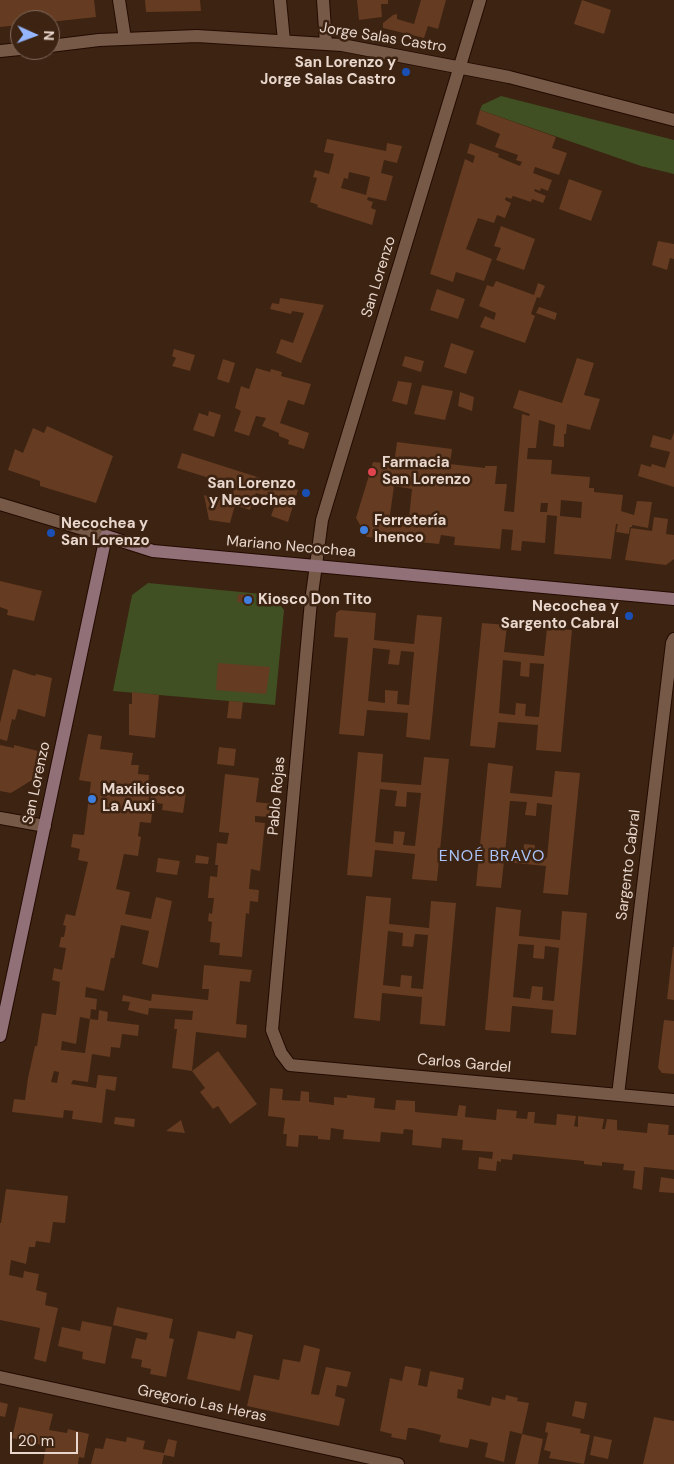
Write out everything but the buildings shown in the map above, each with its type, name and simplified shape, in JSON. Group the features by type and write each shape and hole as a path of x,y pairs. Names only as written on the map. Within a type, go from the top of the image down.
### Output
{"main road":[{"name":"Mariano Necochea","path":"106,536 154,551 674,599"},
{"name":"San Lorenzo","path":"0,1036 106,536"}],"street":[{"path":"119,0 125,39"},
{"path":"280,0 284,41"},
{"path":"322,0 326,44"},
{"name":"San Lorenzo","path":"316,566 322,520 480,0"},
{"name":"Jorge Salas Castro","path":"60,45 125,39 197,36 342,45 509,77 674,120"},
{"name":"Mariano Necochea","path":"0,504 106,536"},
{"name":"Pablo Rojas","path":"272,1030 311,601 316,566"},
{"name":"Sargento Cabral","path":"618,1094 674,639"},
{"path":"0,818 45,826"},
{"name":"Carlos Gardel","path":"272,1030 281,1054 290,1065 674,1100"},
{"name":"Gregorio Las Heras","path":"0,1377 398,1464"}],"green space":[{"path":"501,96 674,140 674,174 641,166 480,110 482,105"},
{"path":"148,583 272,595 284,610 275,705 113,691 132,595"}],"place":[{"name":"San Lorenzo y Jorge Salas Castro","path":"406,72"},
{"name":"Farmacia San Lorenzo","path":"372,472"},
{"name":"San Lorenzo y Necochea","path":"306,493"},
{"name":"Ferretería Inenco","path":"364,530"},
{"name":"Necochea y San Lorenzo","path":"51,533"},
{"name":"Kiosco Don Tito","path":"248,600"},
{"name":"Necochea y Sargento Cabral","path":"629,616"},
{"name":"Maxikiosco La Auxi","path":"92,799"}],"district":[{"name":"ENOÉ BRAVO","path":"492,857"}]}
